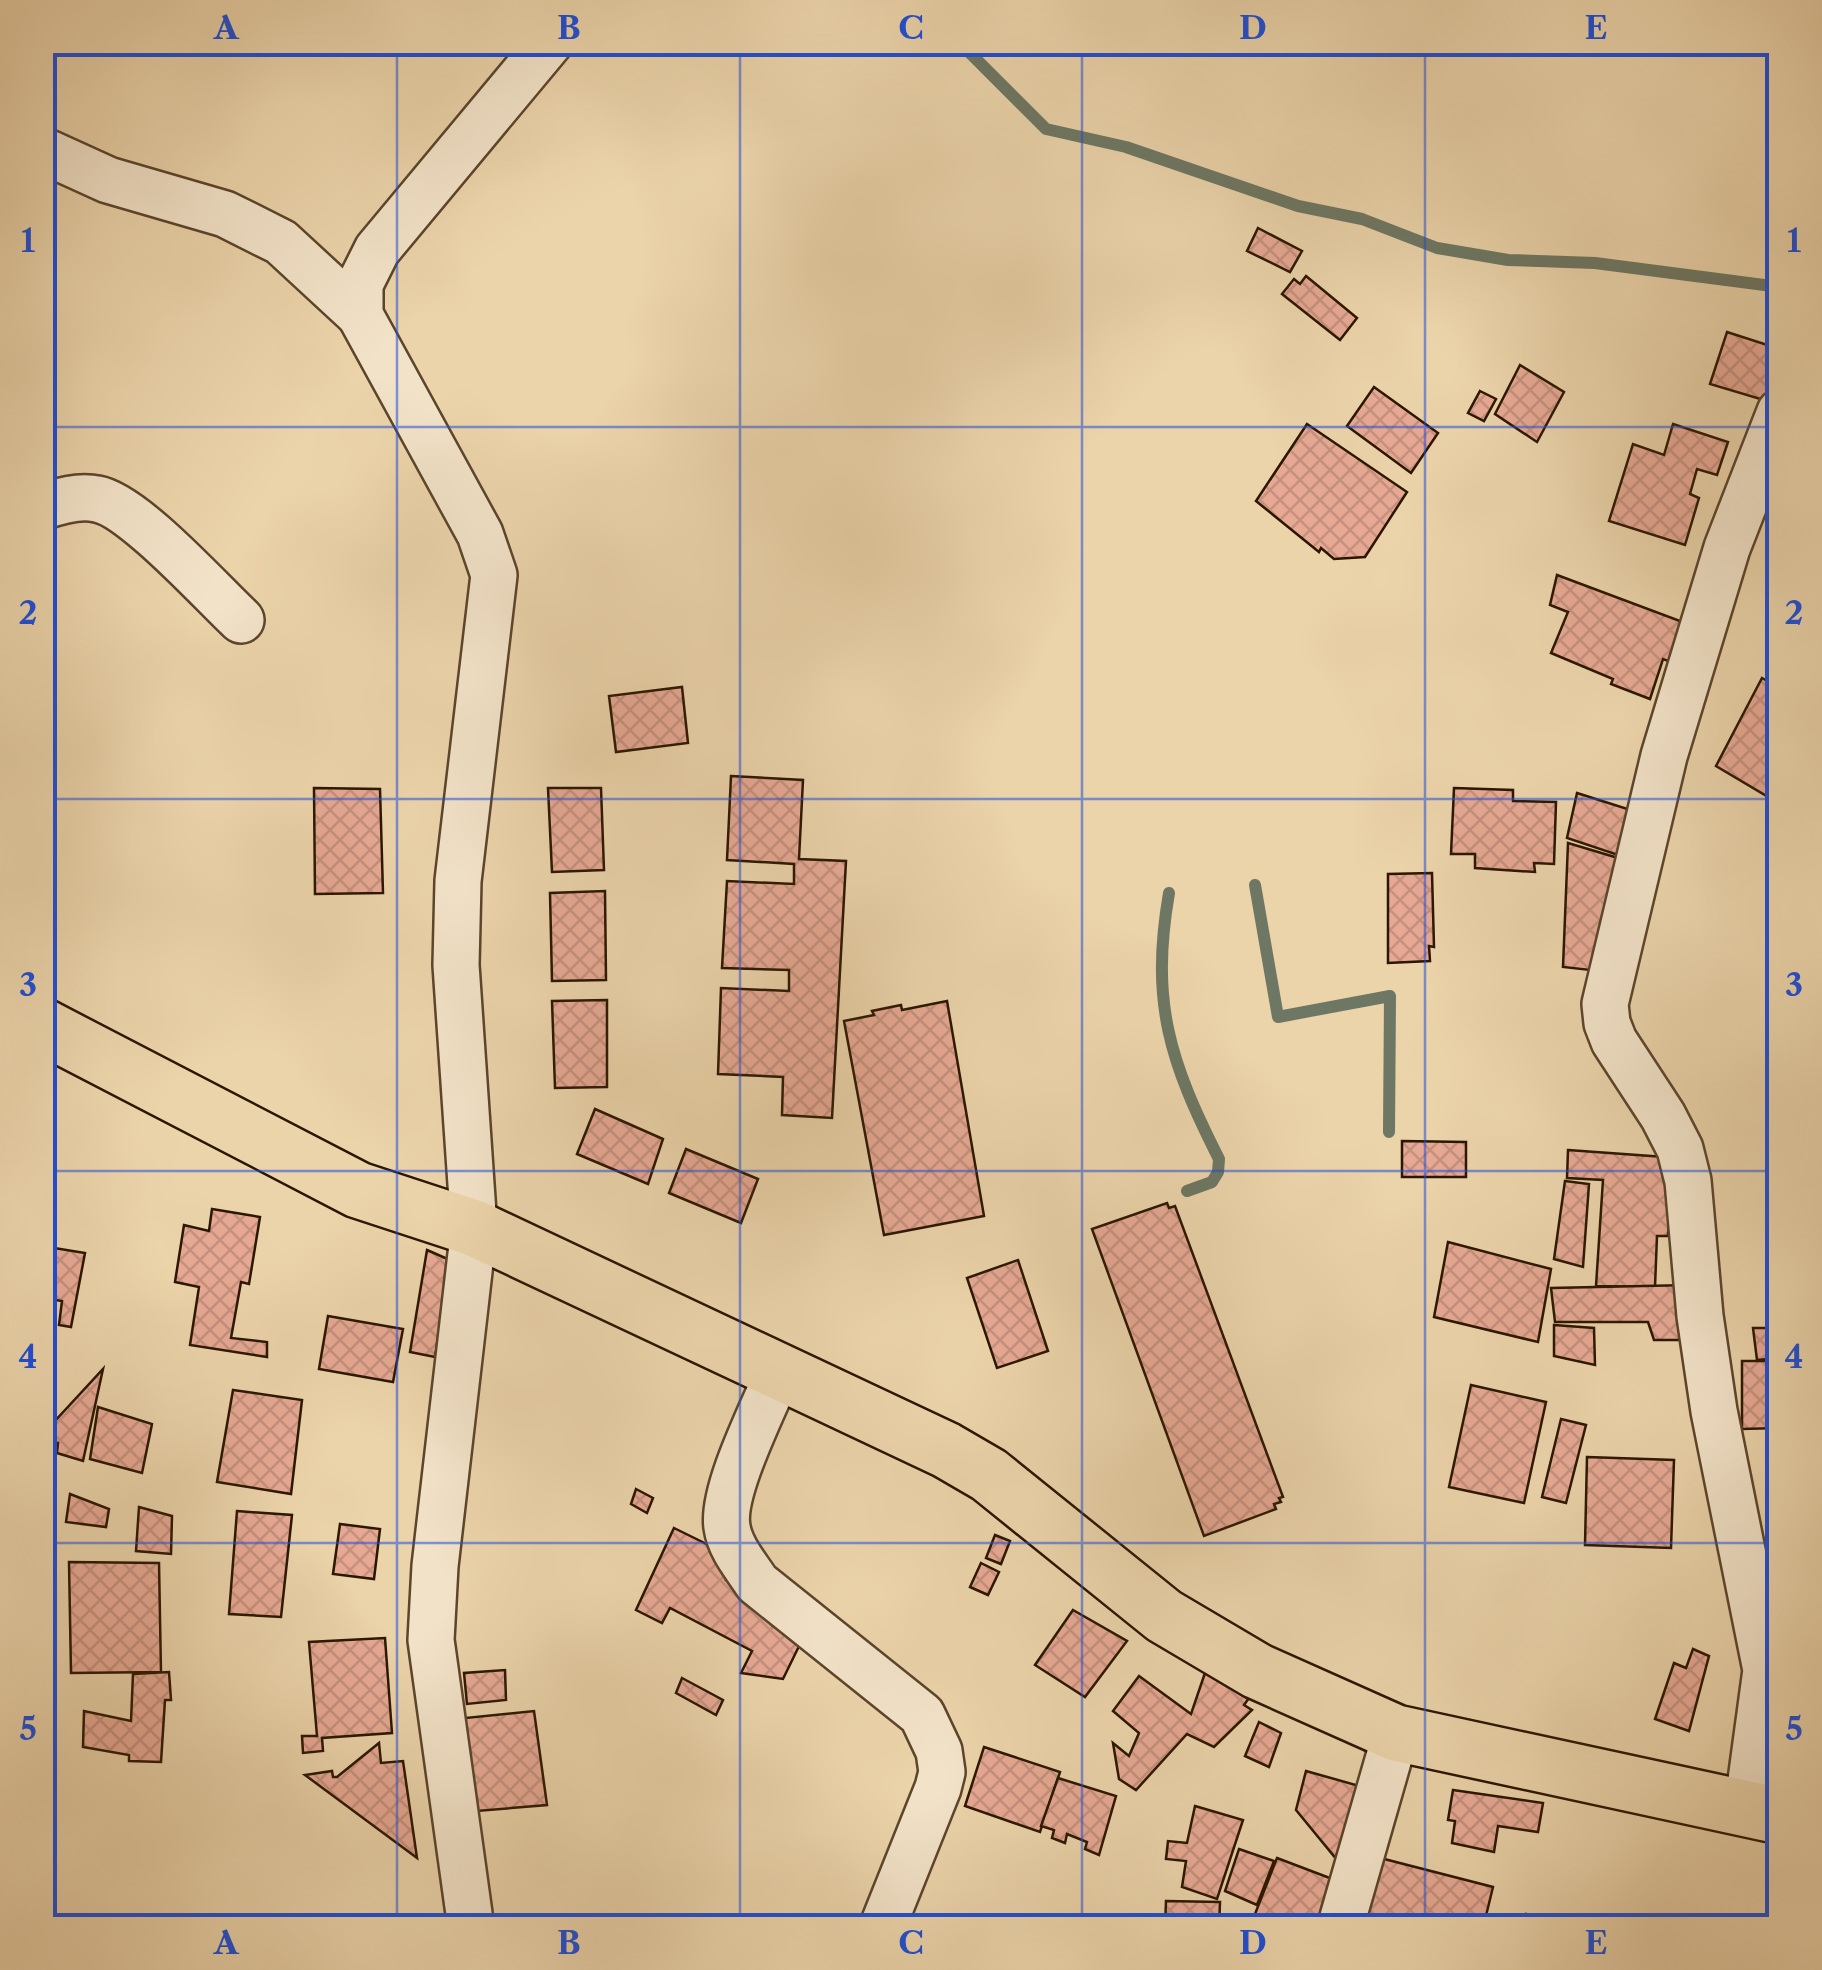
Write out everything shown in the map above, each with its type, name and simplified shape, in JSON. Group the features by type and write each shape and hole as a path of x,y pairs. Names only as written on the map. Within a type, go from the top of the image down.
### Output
{"main road":[{"path":"42,1026 358,1190 474,1228 946,1450 989,1475 1164,1616 1257,1670 1396,1733 1763,1813"}],"street":[{"path":"360,315 360,284 377,250 550,42"},
{"path":"42,150 108,180 225,214 281,242 360,315 480,534 494,575 458,881 456,965 474,1228 434,1566 431,1640 471,1928"},
{"path":"1763,1813 1766,1670 1714,1411 1700,1316 1688,1181 1680,1148 1664,1116 1614,1041 1607,1023 1606,1004 1664,756 1727,548 1780,412"},
{"path":"42,507 66,500 98,499 126,512 241,620"},
{"path":"779,1371 727,1500 726,1529 757,1582 922,1716 939,1751 942,1772 938,1788 882,1928"},
{"path":"1340,1928 1396,1733"}],"building":[{"path":"1258,228 1302,251 1290,272 1247,251"},
{"path":"1306,276 1357,318 1340,340 1282,294 1294,279 1300,284"},
{"path":"1727,332 1780,349 1780,370 1767,401 1710,384"},
{"path":"1520,365 1564,392 1537,442 1495,414"},
{"path":"1374,387 1438,433 1411,473 1347,426"},
{"path":"1480,391 1496,399 1484,421 1468,413"},
{"path":"1307,424 1407,492 1365,557 1334,559 1321,548 1319,552 1256,501"},
{"path":"1673,424 1728,442 1717,475 1697,469 1690,494 1699,498 1685,545 1609,521 1633,444 1664,455"},
{"path":"1557,575 1688,624 1674,663 1663,659 1650,699 1551,653 1568,612 1550,605"},
{"path":"1762,678 1780,688 1780,804 1716,766"},
{"path":"682,687 688,743 616,752 609,696"},
{"path":"731,776 803,780 799,859 846,861 832,1118 782,1115 783,1077 718,1074 721,988 789,991 789,970 722,968 727,881 794,884 794,864 727,860"},
{"path":"314,788 380,789 383,893 315,894"},
{"path":"548,788 601,788 604,870 552,872"},
{"path":"1454,788 1513,790 1513,801 1556,802 1554,864 1534,863 1535,872 1475,868 1475,854 1451,854"},
{"path":"1577,793 1637,812 1621,856 1567,838"},
{"path":"1568,843 1618,858 1599,971 1563,967"},
{"path":"1432,873 1434,947 1429,946 1430,961 1388,963 1388,874"},
{"path":"605,891 606,980 552,981 550,893"},
{"path":"607,1000 607,1087 555,1088 552,1001"},
{"path":"947,1001 984,1216 884,1235 844,1021 901,1005 902,1010"},
{"path":"595,1109 663,1139 648,1184 577,1154"},
{"path":"1402,1141 1466,1142 1466,1177 1402,1177"},
{"path":"686,1149 758,1179 741,1223 669,1193"},
{"path":"1568,1150 1678,1158 1671,1185 1668,1236 1657,1236 1655,1287 1596,1286 1603,1180 1567,1178"},
{"path":"1565,1181 1589,1184 1583,1267 1554,1259"},
{"path":"1167,1203 1169,1208 1175,1206 1283,1497 1274,1504 1276,1509 1204,1536 1092,1229"},
{"path":"212,1209 260,1217 249,1284 241,1282 231,1338 267,1342 267,1357 190,1345 199,1287 175,1282 184,1225 209,1231"},
{"path":"1448,1242 1551,1269 1538,1342 1434,1317"},
{"path":"42,1246 85,1253 71,1327 59,1325 62,1301 42,1298"},
{"path":"427,1250 450,1260 435,1357 410,1352"},
{"path":"1018,1260 1048,1351 997,1368 967,1278"},
{"path":"1690,1285 1696,1340 1654,1340 1648,1322 1555,1322 1551,1288"},
{"path":"328,1316 403,1329 393,1382 319,1369"},
{"path":"1554,1325 1594,1328 1595,1365 1554,1356"},
{"path":"1753,1328 1780,1328 1780,1358 1757,1360"},
{"path":"1742,1361 1780,1361 1780,1428 1742,1429"},
{"path":"103,1369 83,1461 57,1453 58,1443 42,1440 42,1435"},
{"path":"1471,1385 1546,1402 1524,1503 1449,1487"},
{"path":"233,1390 302,1400 291,1494 217,1482"},
{"path":"98,1407 152,1424 142,1473 90,1459"},
{"path":"1561,1419 1586,1425 1566,1503 1542,1497"},
{"path":"1587,1457 1674,1460 1671,1548 1585,1545"},
{"path":"42,1483 53,1485 42,1567"},
{"path":"636,1489 653,1498 647,1513 631,1504"},
{"path":"70,1494 109,1509 106,1527 66,1522"},
{"path":"139,1507 172,1516 171,1554 136,1551"},
{"path":"237,1511 292,1515 281,1617 229,1614"},
{"path":"340,1524 380,1529 374,1579 333,1574"},
{"path":"674,1528 737,1559 726,1580 780,1610 773,1626 801,1642 783,1679 741,1673 752,1651 670,1608 662,1623 636,1610"},
{"path":"995,1535 1010,1541 1001,1564 986,1558"},
{"path":"69,1562 159,1563 161,1672 71,1673"},
{"path":"981,1563 999,1572 988,1595 970,1587"},
{"path":"1073,1610 1127,1641 1085,1697 1035,1665"},
{"path":"385,1638 392,1733 322,1738 323,1751 303,1753 302,1736 317,1736 309,1642"},
{"path":"1693,1649 1709,1656 1689,1731 1655,1719 1674,1663 1686,1668"},
{"path":"505,1670 506,1700 467,1704 464,1673"},
{"path":"1206,1670 1249,1698 1244,1705 1252,1710 1214,1747 1187,1734 1136,1790 1119,1779 1113,1743 1129,1756 1139,1733 1113,1711 1139,1676 1191,1714"},
{"path":"169,1672 171,1700 165,1700 161,1762 129,1761 129,1755 83,1747 84,1711 131,1721 133,1674"},
{"path":"682,1678 723,1700 716,1715 676,1693"},
{"path":"534,1711 547,1805 477,1811 465,1718"},
{"path":"1259,1722 1281,1733 1269,1767 1245,1756"},
{"path":"379,1743 381,1763 403,1761 417,1858 305,1775 332,1771 333,1777 337,1777"},
{"path":"984,1747 1060,1772 1040,1832 965,1806"},
{"path":"1306,1771 1363,1787 1342,1866 1296,1810"},
{"path":"1058,1778 1116,1796 1099,1855 1085,1849 1087,1842 1067,1834 1065,1843 1052,1838 1054,1830 1041,1826"},
{"path":"1453,1790 1543,1803 1538,1832 1498,1826 1494,1852 1452,1843 1455,1821 1448,1820"},
{"path":"1195,1806 1243,1820 1217,1899 1182,1887 1186,1861 1166,1859 1168,1841 1187,1843"},
{"path":"1239,1849 1274,1861 1257,1905 1225,1891"},
{"path":"1357,1852 1493,1887 1483,1928 1343,1928"},
{"path":"1277,1858 1343,1883 1327,1928 1291,1928 1255,1914"},
{"path":"1166,1901 1220,1902 1219,1928 1165,1928"},
{"path":"1526,1914 1590,1928 1523,1928"}],"waterway":[{"path":"964,42 968,51 1046,129 1126,147 1298,206 1362,219 1437,248 1508,260 1595,263 1780,287"},
{"path":"1255,885 1278,1017 1390,996 1389,1132"},
{"path":"1169,893 1162,967 1168,1031 1188,1092 1219,1159 1212,1182 1187,1191"}]}
